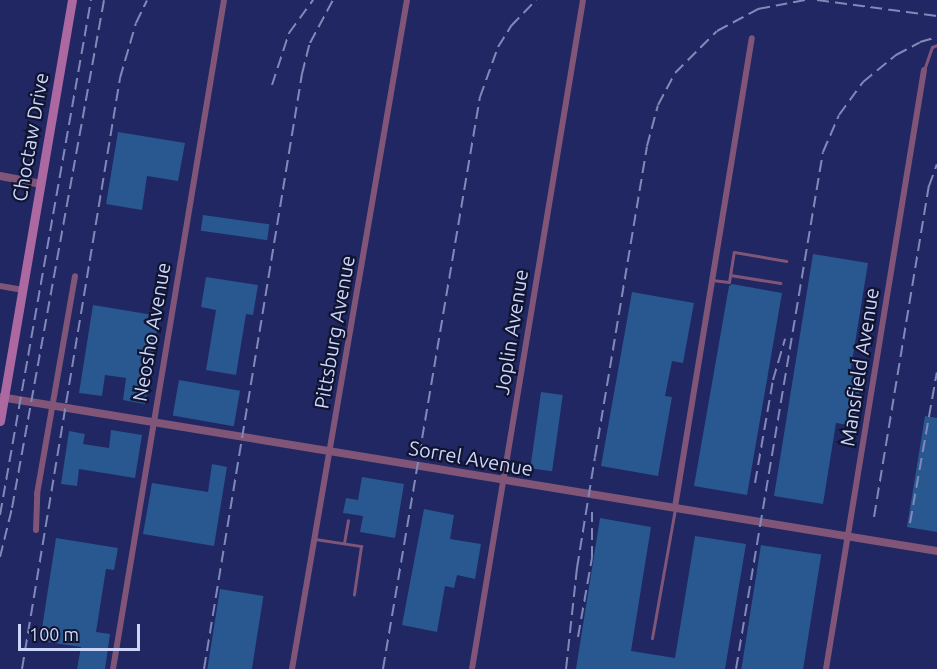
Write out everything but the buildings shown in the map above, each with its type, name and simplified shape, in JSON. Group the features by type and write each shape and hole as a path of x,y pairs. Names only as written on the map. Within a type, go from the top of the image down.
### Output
{"main road":[{"name":"Choctaw Drive","path":"0,421 2,398 72,0"}],"street":[{"name":"Neosho Avenue","path":"113,669 152,422 224,0"},
{"name":"Pittsburg Avenue","path":"292,669 407,0"},
{"name":"Joplin Avenue","path":"472,669 584,0"},
{"path":"675,507 752,38"},
{"name":"Mansfield Avenue","path":"826,669 924,70"},
{"path":"0,176 41,184"},
{"path":"36,530 37,494 75,276"},
{"path":"0,286 22,290"},
{"name":"Sorrel Avenue","path":"2,398 330,450 503,482 675,507 761,524 937,551"}],"lane":[{"path":"924,70 932,47 937,45"},
{"path":"712,280 729,282 734,252 786,261"},
{"path":"730,275 780,283"},
{"path":"652,638 675,507"},
{"path":"344,543 348,520"},
{"path":"315,538 361,546 354,594"}],"railway":[{"path":"0,515 91,0"},
{"path":"0,557 12,508 104,0"},
{"path":"22,669 120,78 136,23 147,0"},
{"path":"272,85 289,33 313,0"},
{"path":"204,669 302,74 310,43 333,0"},
{"path":"383,669 480,97 498,47 511,26 536,0"},
{"path":"566,669 577,568 595,457 647,146 658,105 675,73 717,31 758,9 805,0"},
{"path":"817,0 937,16"},
{"path":"736,669 823,152 839,115 863,82 896,55 920,42 937,37"},
{"path":"874,517 929,186 937,164"},
{"path":"755,483 773,380 785,339"},
{"path":"910,523 937,372"},
{"path":"578,637 592,558 592,512"}]}
